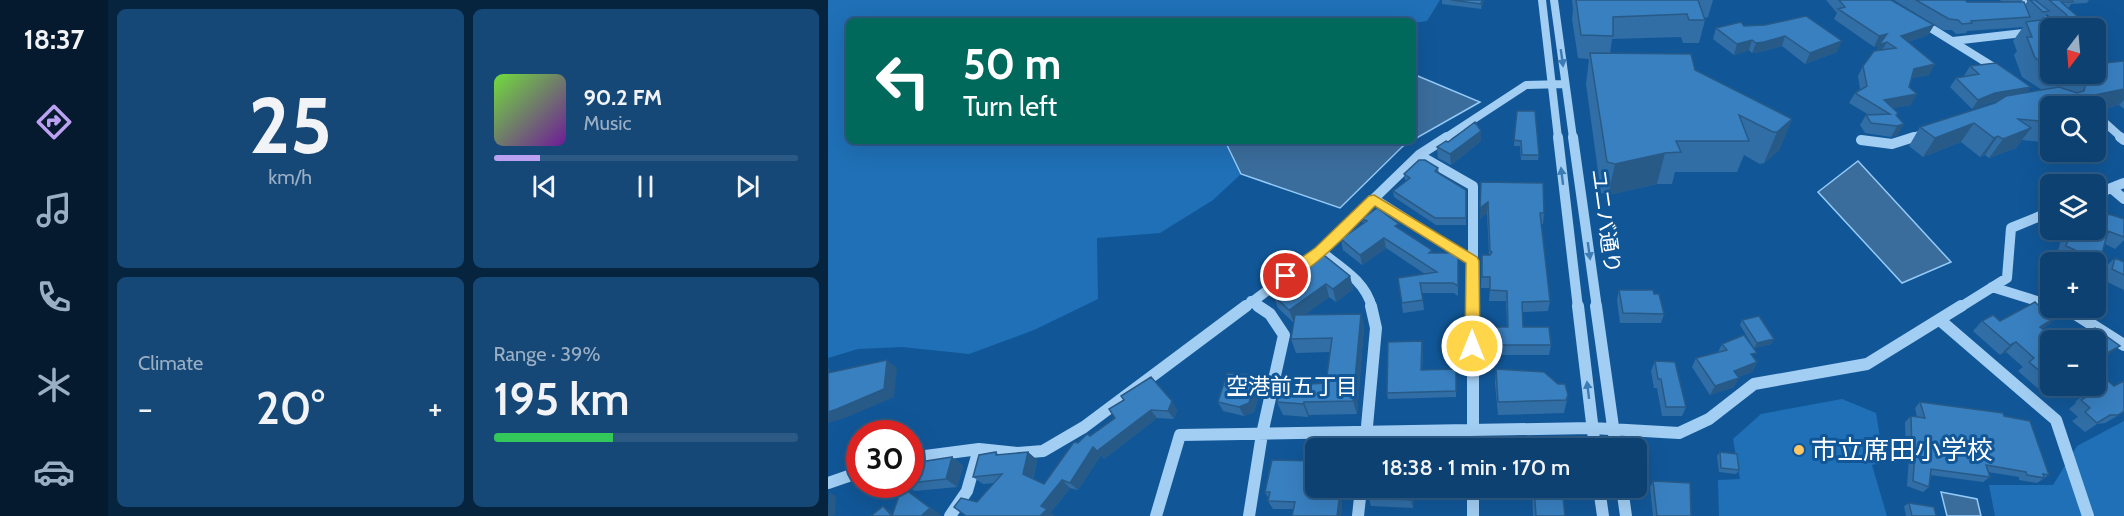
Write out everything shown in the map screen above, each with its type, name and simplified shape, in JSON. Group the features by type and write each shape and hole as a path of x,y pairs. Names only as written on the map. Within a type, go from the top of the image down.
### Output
{"street":[{"name":"ユニバ通り","path":"1542,0 1593,438"},
{"name":"ユニバ通り","path":"1554,0 1615,438"},
{"path":"2019,0 2040,18"},
{"path":"1908,14 2008,76"},
{"path":"1953,41 2040,30"},
{"path":"924,456 980,449 1018,453 1043,451 1084,427 1320,251 1419,155 1526,85 1565,84"},
{"path":"2106,124 2124,140"},
{"path":"1861,140 1892,144 1942,127"},
{"path":"1419,155 1473,186 1473,438"},
{"path":"2106,190 2124,183"},
{"path":"2111,188 2124,199"},
{"path":"1374,199 1472,261"},
{"path":"1156,516 1180,435 1592,428 1679,433 1709,419 1755,384 1867,364 1941,321 2007,278 2011,228 2040,216"},
{"path":"1320,251 1359,282 1370,299 1376,328 1366,438"},
{"path":"1992,287 2040,302"},
{"path":"1250,516 1262,434 1284,335 1270,314 1251,301"},
{"path":"2082,318 2123,343"},
{"path":"1941,321 2056,420 2088,516"},
{"path":"950,516 967,491 980,449"},
{"path":"828,483 846,477"},
{"path":"1358,516 1360,498"},
{"path":"1473,498 1473,516"},
{"path":"1600,498 1603,516"},
{"path":"1623,498 1626,516"}],"shaded area":[{"path":"828,0 1440,0 1427,21 1416,23 1416,18 846,18 846,144 1226,144 1241,174 1213,200 1160,233 1097,238 1098,299 1034,330 969,354 902,347 858,349 828,358"},
{"path":"1416,75 1480,102 1416,138"},
{"path":"1226,144 1407,144 1340,208 1241,174"},
{"path":"1858,161 1951,262 1902,283 1818,192"},
{"path":"1842,399 1876,413 1884,462 1872,465 1887,516 1719,516 1718,480 1740,479 1733,439 1761,414"},
{"path":"2124,421 2124,516 1995,516 1989,485 2053,485 2077,446"},
{"path":"1941,492 1977,499 1981,516 1947,516"}],"building":[{"path":"1451,0 1482,0 1481,4"},
{"path":"1576,0 1698,0 1705,20 1689,20 1687,14 1613,17 1613,36 1581,35"},
{"path":"1839,0 1891,0 1934,25 1901,36 1935,64 1914,69 1909,87 1917,94 1884,100 1898,113 1896,115 1904,124 1897,126 1871,123 1866,115 1890,114 1855,93 1867,86 1863,66 1874,51 1896,48 1887,42 1879,45 1887,34 1879,36 1838,9 1845,7"},
{"path":"1916,0 2024,2 2030,17 1971,21 1972,23 1962,24"},
{"path":"2030,0 2035,0 2049,11 2043,12"},
{"path":"2049,0 2072,0 2073,2 2061,2 2079,18 2067,18 2067,15"},
{"path":"1806,16 1842,41 1810,53 1785,36 1764,42 1756,43 1752,40 1737,44 1716,28 1741,22 1744,26 1765,25"},
{"path":"2040,20 2040,61 2035,58 2027,37 2032,37 2026,22"},
{"path":"1590,53 1691,54 1695,70 1792,119 1777,132 1773,132 1739,115 1749,141 1676,141 1681,152 1665,153 1615,164 1607,162"},
{"path":"2124,62 2124,89 2094,95 2096,96 2040,96 2040,121 2018,119 2031,128 2003,139 1998,136 1994,138 1974,123 1935,138 1920,127 1995,103 2006,96 2059,87 2077,93 2084,91 2084,84 2106,84 2106,63"},
{"path":"1996,63 2031,87 1995,93 1978,100 1956,78 1979,74 1970,66"},
{"path":"1517,111 1535,111 1539,155 1522,155 1521,141 1514,140"},
{"path":"1475,122 1481,131 1450,154 1437,147 1448,142"},
{"path":"1419,160 1425,160 1438,168 1435,171 1466,190 1466,218 1435,218 1393,191 1410,178 1404,174"},
{"path":"1481,182 1543,183 1544,213 1540,213 1550,301 1522,302 1523,327 1549,327 1551,345 1495,345 1495,327 1508,327 1507,291 1490,290 1490,277 1482,277 1482,255 1490,255 1492,252 1490,251 1488,202 1480,208"},
{"path":"1377,208 1399,224 1395,226 1432,250 1429,253 1458,253 1458,286 1453,283 1420,283 1423,300 1402,303 1398,278 1437,272 1384,238 1360,255 1341,239 1367,221 1362,219"},
{"path":"2106,214 2124,219 2124,237 2108,231 2106,238"},
{"path":"2068,240 2106,240 2102,252 2080,252 2066,246"},
{"path":"1320,252 1350,276 1333,289 1326,284 1289,310 1273,295 1309,270 1303,265"},
{"path":"2115,258 2124,262 2124,275 2112,269"},
{"path":"1619,290 1653,290 1654,294 1659,294 1664,314 1623,313"},
{"path":"2035,302 2039,306 2040,318 2054,318 2040,327 2044,330 2040,330 2040,371 2029,362 2034,358 2016,342 2010,345 1982,321 1993,315 2000,321"},
{"path":"1361,314 1353,401 1304,402 1303,404 1277,402 1280,391 1310,391 1311,384 1326,383 1332,338 1291,339 1295,315"},
{"path":"1759,316 1774,339 1757,343 1742,320"},
{"path":"1744,335 1757,353 1751,354 1757,362 1734,371 1739,378 1715,386 1696,358 1727,350 1722,344"},
{"path":"2106,336 2120,346 2106,354"},
{"path":"1422,341 1421,370 1456,369 1456,391 1387,393 1388,342"},
{"path":"887,360 884,389 828,412 828,373"},
{"path":"1655,361 1675,362 1686,407 1666,407"},
{"path":"1496,369 1544,372 1558,384 1565,384 1568,395 1566,400 1498,402"},
{"path":"1227,373 1257,375 1249,403 1239,407 1218,402"},
{"path":"1151,377 1172,401 1168,411 1151,410 1097,451 1093,447 1070,483 1062,480 1041,506 1047,509 1040,516 966,516 954,507 961,498 977,502 1002,474 973,477 979,455 996,452 996,455 1028,452 1023,474 1044,484 1074,442 1078,443 1087,434 1090,436 1115,418 1109,409 1124,400 1121,396"},
{"path":"2108,381 2114,386 2124,381 2124,411 2118,415 2110,415 2097,423 2085,412 2090,408 2081,400 2088,396 2106,396 2106,382"},
{"path":"1920,402 2003,413 2004,416 2030,421 2049,475 2043,474 2044,478 2027,475 2026,472 1986,465 1990,477 1931,469 1929,487 1913,481 1915,452 1912,451 1911,416 1925,418"},
{"path":"1527,436 1527,438 1497,438"},
{"path":"1720,452 1737,454 1739,470 1721,468"},
{"path":"952,457 946,479 924,481 924,461"},
{"path":"1272,460 1305,461 1305,498 1339,498 1337,516 1292,516 1295,502 1268,501 1270,492 1265,492"},
{"path":"1653,481 1690,483 1691,516 1657,516"},
{"path":"898,498 917,498 930,508 921,516 892,516"},
{"path":"1369,498 1411,498 1411,500"},
{"path":"1535,498 1563,498 1565,516 1536,516"},
{"path":"1909,503 1934,507 1936,516 1912,516"},
{"path":"883,506 892,516 871,516"}],"place":[{"name":"市立席田小学校","path":"1799,450"}],"district":[{"name":"空港前五丁目","path":"1292,386"}],"route":[{"path":"1286,276 1320,251 1374,199 1472,261 1472,346"}]}
